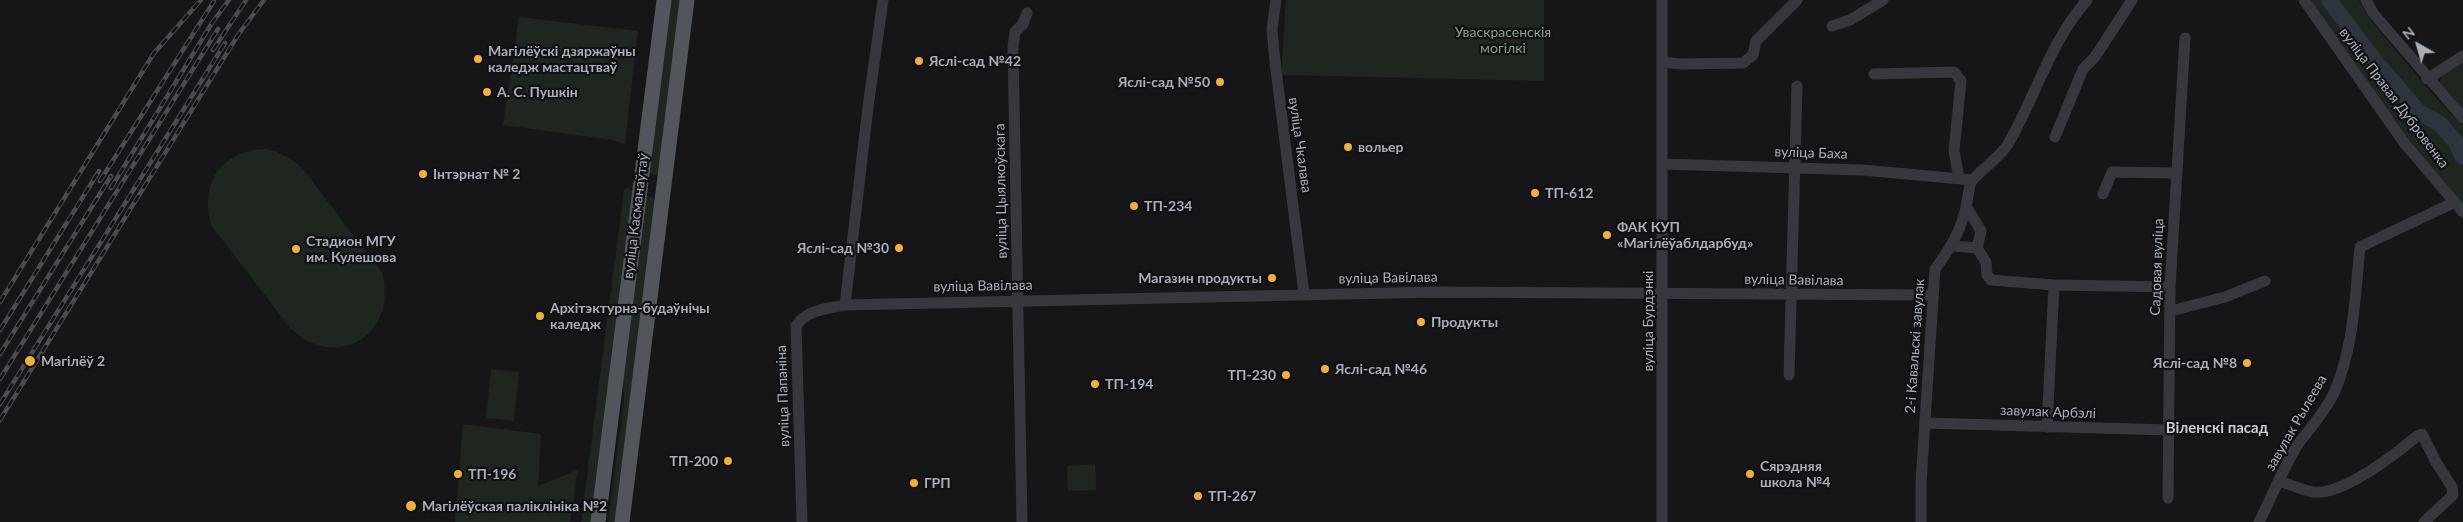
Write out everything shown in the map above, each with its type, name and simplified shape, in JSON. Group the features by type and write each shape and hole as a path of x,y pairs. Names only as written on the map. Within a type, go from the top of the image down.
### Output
{"main road":[{"name":"вуліца Касманаўтаў","path":"598,522 664,0"},
{"name":"вуліца Касманаўтаў","path":"622,522 687,0"}],"street":[{"path":"845,305 868,107 883,0"},
{"name":"вуліца Чкалава","path":"1276,0 1272,29 1275,62 1304,294"},
{"name":"вуліца Бурдэнкі","path":"1662,0 1662,522"},
{"path":"1663,62 1743,63 1753,55 1756,41 1797,0"},
{"path":"1832,26 1850,20 1882,0"},
{"path":"1874,74 1954,72 1958,76 1961,87 1954,151 1959,178 1972,180 1992,163 2008,144 2048,58 2078,10 2087,0"},
{"path":"2055,137 2083,69 2096,57 2132,0"},
{"name":"вуліца Правая Дубровенка","path":"2304,0 2405,144 2459,207"},
{"path":"2366,0 2373,14 2427,79 2463,118"},
{"name":"вуліца Цыялкоўскага","path":"1022,522 1014,48 1015,32 1024,24 1027,13"},
{"name":"Садовая вуліца","path":"2168,498 2170,287 2185,38"},
{"path":"2427,79 2463,56"},
{"path":"1789,374 1793,167 1797,86"},
{"name":"вуліца Баха","path":"1662,164 1863,170 1959,178"},
{"path":"2103,194 2112,172 2176,172"},
{"name":"2-і Кавальскі завулак","path":"1921,522 1921,482 1935,269 1953,246 1972,180"},
{"path":"1966,206 1981,231 1981,238 1977,248"},
{"name":"завулак Рылеева","path":"2260,522 2298,444 2316,424 2333,394 2342,370 2352,336 2360,247 2459,207"},
{"path":"1953,246 1977,248"},
{"path":"1977,248 1986,262 1987,275 1991,280 2054,285 2170,287"},
{"path":"2171,311 2225,297 2264,281"},
{"path":"2047,427 2054,285"},
{"name":"вуліца Вавілава","path":"845,305 1018,300 1165,300 1304,294 1663,292 1791,296 1932,295"},
{"name":"вуліца Папаніна","path":"802,522 796,326 801,318 809,313 845,305"},
{"name":"завулак Арбэлі","path":"1925,423 2170,430"},
{"path":"2280,481 2314,492 2324,492 2365,474 2389,460 2422,434 2436,462 2452,487 2453,496 2424,522"}],"green space":[{"path":"671,0 681,0 659,172 657,175 653,175 649,171"},
{"name":"Уваскрасенскія могілкі","path":"1286,0 1544,0 1544,81 1281,75"},
{"path":"2309,0 2359,0 2370,20 2441,104 2463,125 2463,205 2420,156"},
{"path":"519,17 638,31 625,144 612,140 503,125"},
{"path":"2463,58 2463,112 2439,86 2442,75"},
{"name":"Стадион МГУ им. Кулешова","path":"267,149 286,156 303,169 382,273 385,295 381,314 372,329 360,340 344,346 326,347 308,341 290,328 211,225 208,195 218,171 226,162 238,155"},
{"path":"627,188 634,192 591,522 581,522 624,190"},
{"path":"651,196 656,200 614,522 608,522 624,401 623,380 646,199"},
{"path":"491,369 519,372 514,421 486,418"},
{"path":"463,424 541,434 538,486 578,470 570,522 455,522"},
{"path":"1095,464 1096,490 1068,491 1067,466"}],"waterway":[{"path":"2329,0 2375,61 2419,112 2440,124 2455,141 2463,157"}],"railway":[{"path":"0,302 154,53 201,0"},
{"path":"111,188 212,23 229,0"},
{"path":"213,50 246,0"},
{"path":"0,420 238,35 264,0"},
{"path":"100,181 214,1"},
{"path":"0,379 218,29"},
{"path":"0,404 225,43"},
{"path":"0,330 99,171"},
{"path":"0,354 111,176"}],"place":[{"name":"Магілёўскі дзяржаўны каледж мастацтваў","path":"478,59"},
{"name":"Яслі-сад №42","path":"919,61"},
{"name":"Яслі-сад №50","path":"1220,82"},
{"name":"А. С. Пушкін","path":"487,92"},
{"name":"вольер","path":"1348,147"},
{"name":"Інтэрнат № 2","path":"423,174"},
{"name":"ТП-612","path":"1535,193"},
{"name":"ТП-234","path":"1134,206"},
{"name":"ФАК КУП «Магілёўаблдарбуд»","path":"1607,235"},
{"name":"Яслі-сад №30","path":"899,248"},
{"name":"Стадион МГУ им. Кулешова","path":"296,249"},
{"name":"Магазин продукты","path":"1272,278"},
{"name":"Архітэктурна-будаўнічы каледж","path":"540,316"},
{"name":"Продукты","path":"1421,322"},
{"name":"Магілёў 2","path":"30,361"},
{"name":"Яслі-сад №8","path":"2247,363"},
{"name":"Яслі-сад №46","path":"1325,369"},
{"name":"ТП-230","path":"1286,375"},
{"name":"ТП-194","path":"1095,384"},
{"name":"ТП-200","path":"728,461"},
{"name":"ТП-196","path":"458,474"},
{"name":"Сярэдняя школа №4","path":"1750,474"},
{"name":"ГРП","path":"914,483"},
{"name":"ТП-267","path":"1198,496"},
{"name":"Магілёўская паліклініка №2","path":"411,506"}],"district":[{"name":"Віленскі пасад","path":"2217,428"}]}
